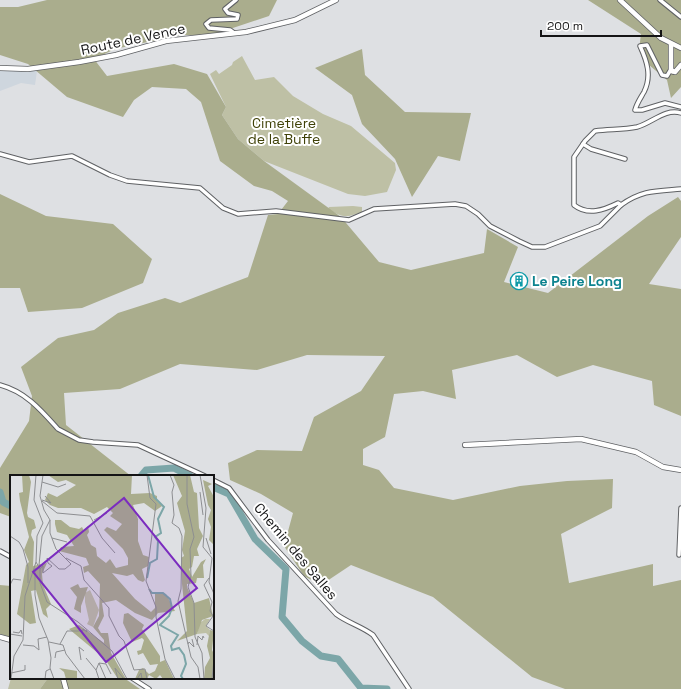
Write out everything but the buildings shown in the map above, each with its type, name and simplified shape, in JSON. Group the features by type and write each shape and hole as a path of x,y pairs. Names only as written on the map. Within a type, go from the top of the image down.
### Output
{"main road":[{"name":"Route de Vence","path":"0,68 28,69 86,61 116,55 166,41 234,33 287,22 305,16 336,0"},
{"path":"620,0 653,31 671,44 681,48"},
{"path":"671,44 670,66 673,72 678,70 681,65"},
{"path":"465,445 581,439 636,452 663,467 681,470"},
{"path":"0,636 10,640"},
{"path":"63,679 66,689"}],"street":[{"path":"234,33 230,30 209,28 206,24 211,20 237,19 238,15 228,13 225,9 236,0"},
{"path":"660,0 681,17"},
{"path":"673,72 670,71 666,76 662,75 647,45 640,46 648,68 648,81 636,104 636,110 642,110 665,103 681,107"},
{"path":"621,204 618,203 599,211 588,210 574,205 574,157 595,131 619,130 637,127 665,113 675,111 681,113"},
{"path":"583,144 591,149 625,159"},
{"path":"0,154 26,162 72,156 110,175 127,180 200,188 223,208 238,214 276,211 348,220 374,209 455,204 466,206 478,214 490,226 528,245 546,247 593,229 604,223 621,204 635,195 654,191 681,189"},
{"path":"0,386 10,388 28,398 64,433 80,440 138,445 203,475"},
{"name":"Chemin des Salles","path":"214,480 229,488 268,540 336,614 347,622 366,630 373,635 409,689"},
{"path":"679,555 681,508"},
{"path":"0,551 10,556"},
{"path":"133,679 148,689"}],"shaded area":[{"path":"0,71 37,71 35,85 21,83 0,91"}],"green space":[{"path":"47,0 277,0 269,16 212,35 180,35 115,49 94,59 107,76 174,64 207,74 226,107 222,115 238,139 264,161 341,217 379,262 411,270 484,253 487,229 518,247 504,282 548,293 648,216 678,197 681,201 681,237 649,284 681,289 681,416 654,405 652,381 593,365 557,377 517,355 452,370 456,399 423,391 394,394 385,437 363,449 363,465 379,470 394,488 453,500 520,486 567,481 613,479 612,508 561,534 569,583 653,564 653,586 681,580 681,689 565,689 532,677 433,597 351,565 321,585 304,576 284,546 293,513 261,494 230,480 228,463 257,450 302,451 314,417 361,391 385,356 307,355 257,370 180,364 120,389 64,393 66,425 130,475 10,475 10,517 0,513 0,468 29,421 32,396 21,367 58,338 94,330 118,313 165,298 180,303 248,277 268,215 278,214 288,201 272,191 254,186 220,161 201,102 186,89 152,87 134,100 123,117 67,97 28,64 0,55 0,7 18,7"},
{"path":"588,0 681,0 681,87 671,98 667,80 643,60 639,50 641,34"},
{"path":"362,49 365,75 405,112 471,113 460,161 438,156 412,197 395,159 362,124 352,95 315,68"},
{"name":"Cimetière de la Buffe","path":"242,56 255,80 274,77 293,96 323,114 351,126 395,163 396,170 387,192 365,196 348,194 264,161 238,139 222,115 226,107 210,74 216,70 219,74"},
{"path":"0,194 46,216 113,224 152,259 143,283 82,308 28,312 20,288 0,288"},
{"path":"329,207 362,207 362,212 345,216 328,209"},
{"path":"0,585 10,586 10,637 0,634"},
{"path":"11,679 47,679 40,689 8,689"},
{"path":"47,679 125,679 140,689 40,689"}],"waterway":[{"path":"142,475 146,470 174,468 188,475"},
{"path":"214,487 229,494 255,539 286,569 282,617 302,641 321,656 338,659 361,688 387,689"},
{"path":"0,492 3,502 10,506"}],"place":[{"name":"Le Peire Long","path":"519,281"}]}
